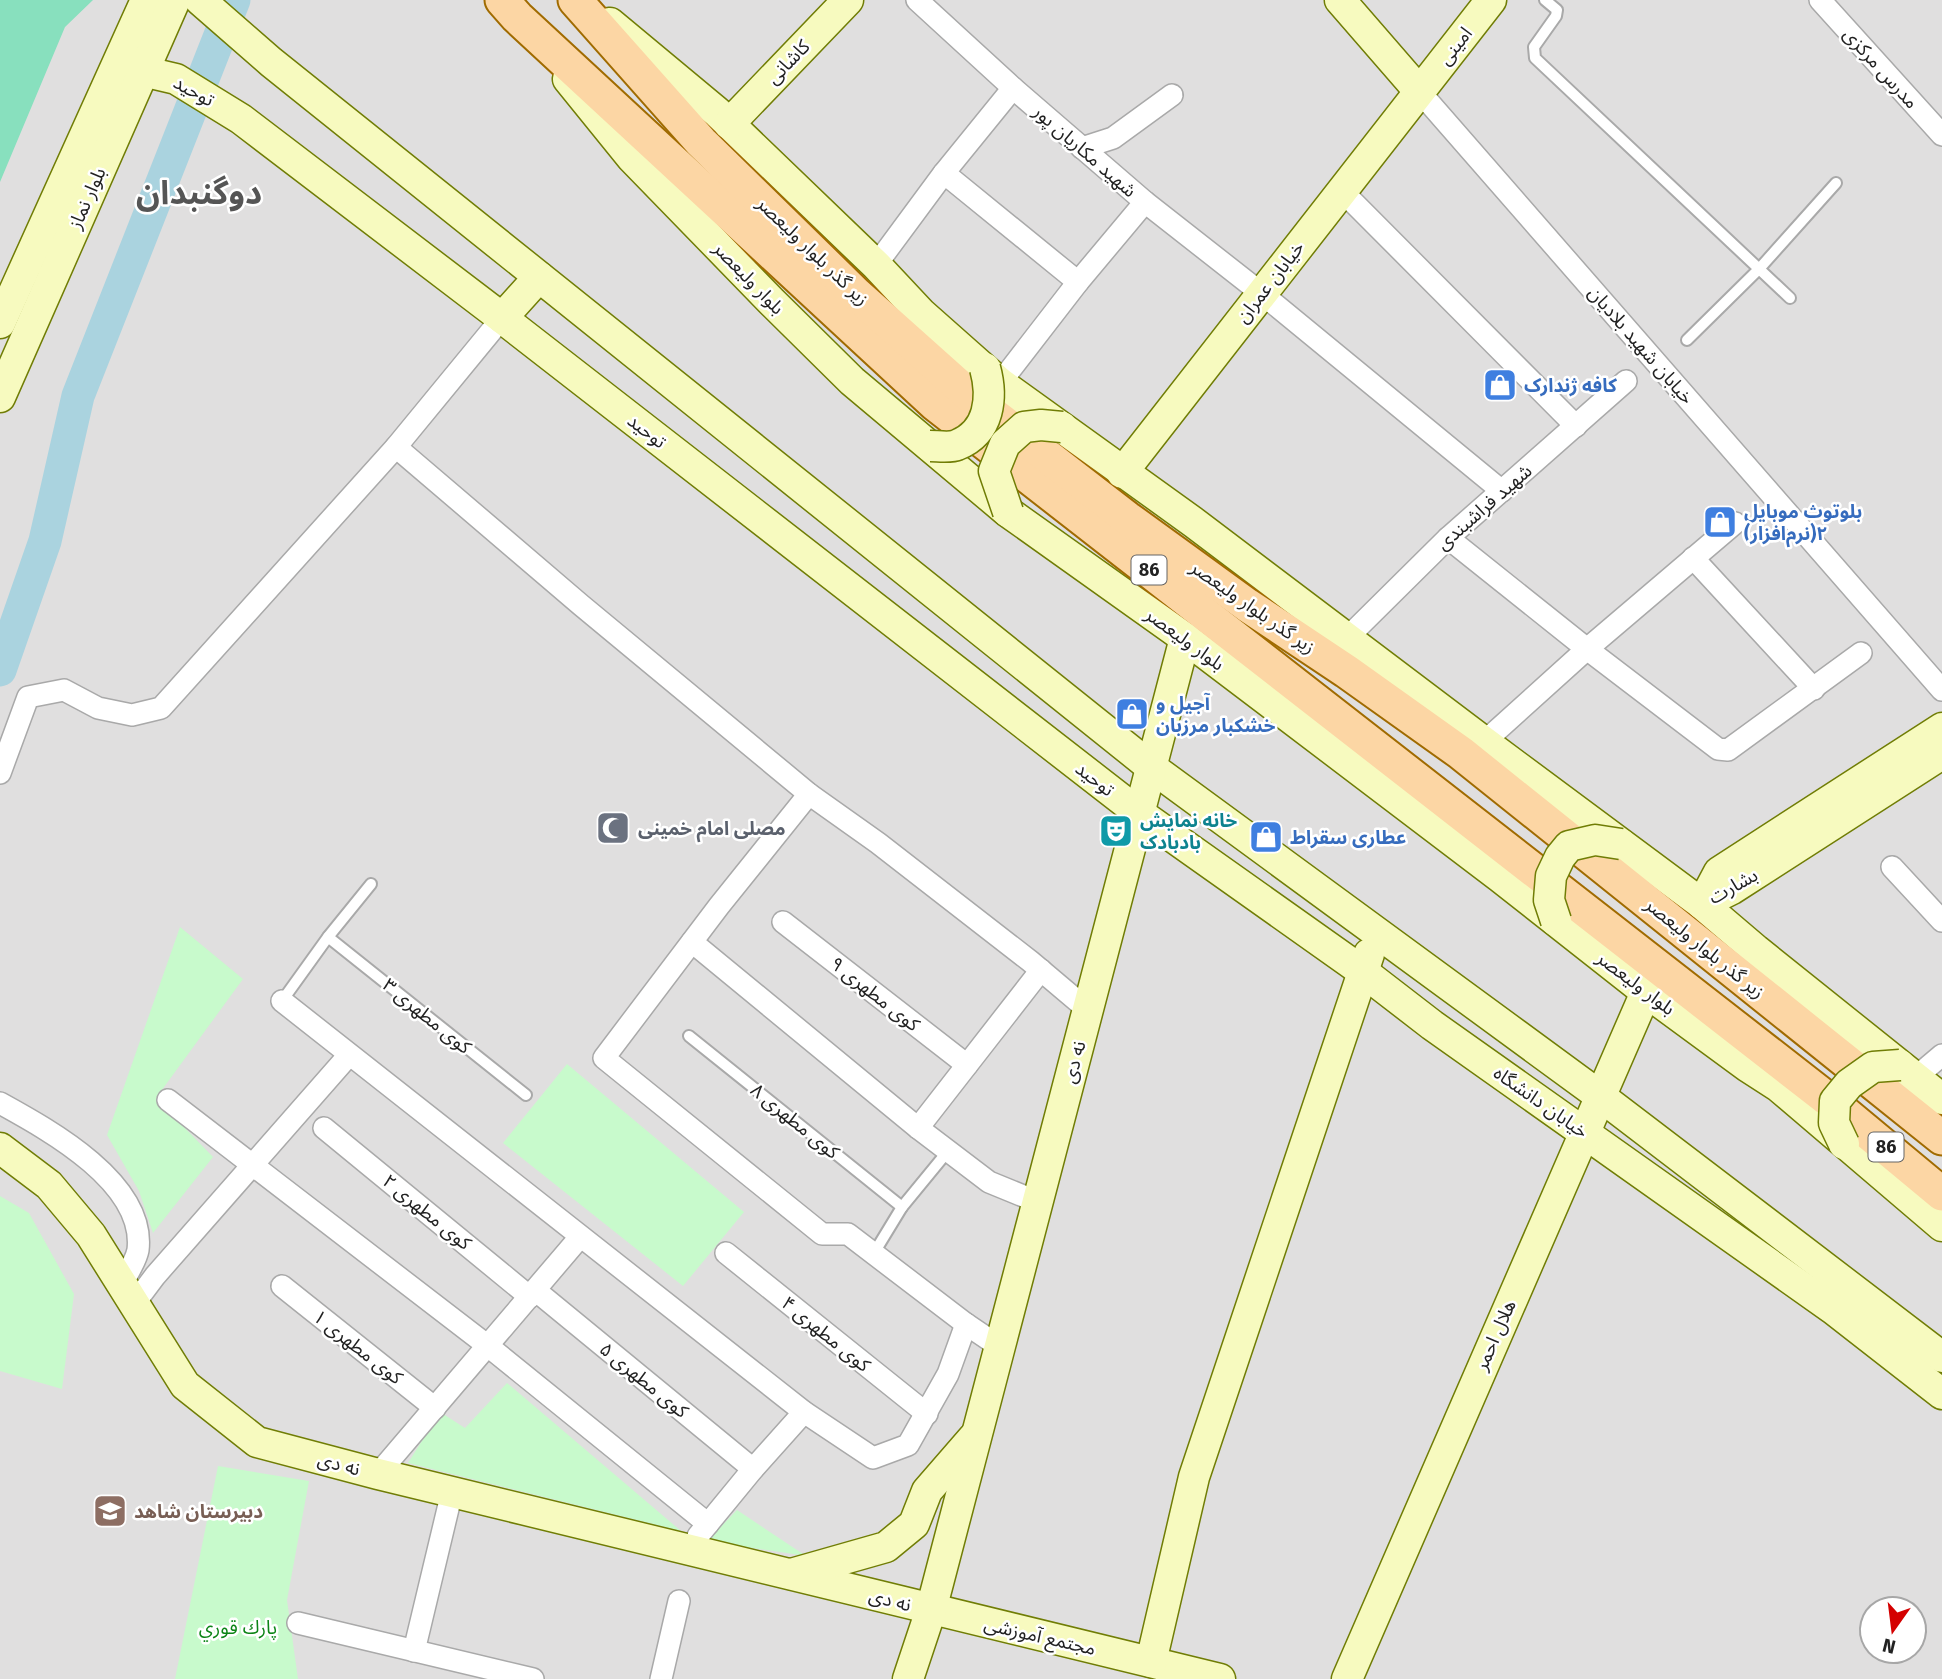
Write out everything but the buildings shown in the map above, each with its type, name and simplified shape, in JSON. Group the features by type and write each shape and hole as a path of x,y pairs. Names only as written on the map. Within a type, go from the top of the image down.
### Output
{"main road":[{"name":"زیر گذر بلوار ولیعصر","path":"575,0 701,142 855,293 977,402 1127,519 1461,753 1942,1138"},
{"name":"بلوار ولیعصر","path":"510,8 935,404 1830,1101 1942,1194"}],"street":[{"name":"بلوار نماز","path":"0,323 146,0"},
{"name":"بلوار نماز","path":"0,397 175,0"},
{"path":"582,0 723,118 876,265 920,313 992,376 1193,522 1702,904 1942,1099"},
{"name":"کاشانی","path":"723,118 827,0"},
{"name":"کاشانی","path":"723,118 848,0"},
{"name":"شهید مکاریان پور","path":"917,0 1013,88 1145,202 1261,293 1502,491"},
{"name":"خیابان شهید بلادیان","path":"1340,0 1942,690"},
{"name":"امینی","path":"1419,91 1491,0"},
{"name":"مدرس مرکزی","path":"1821,0 1942,135"},
{"path":"203,4 539,278 1151,767"},
{"name":"بلوار ولیعصر","path":"510,8 632,158 852,381 1008,512 1185,638 1646,992 1779,1087 1942,1226"},
{"name":"توحید","path":"142,71 176,79 241,119 502,318 1139,813"},
{"path":"876,265 944,173 1013,88"},
{"name":"خیابان عمران","path":"1122,473 1419,91"},
{"path":"1082,148 1113,138 1172,95"},
{"path":"944,173 1079,282"},
{"path":"1341,190 1576,426"},
{"path":"930,446 955,447 970,438 990,402 992,376 1079,282 1145,202"},
{"path":"0,773 27,697 64,690 99,708 132,715 161,708 396,447 502,318 539,278"},
{"name":"شهید فراشبندی","path":"1347,638 1448,538 1626,381"},
{"path":"1008,512 994,471 1005,444 1024,427 1062,427"},
{"path":"396,447 809,794 878,843 1088,1010"},
{"path":"1484,742 1587,649 1735,523"},
{"path":"1448,538 1718,750 1728,750 1861,653"},
{"path":"1693,558 1814,689"},
{"name":"نه دی","path":"0,1148 49,1185 91,1234 185,1385 257,1441 378,1474 931,1610 1185,638"},
{"name":"بشارت","path":"1702,904 1719,872 1942,728"},
{"name":"بشارت","path":"1702,904 1732,889 1942,754"},
{"name":"خیابان دانشگاه","path":"1151,767 1600,1096 1942,1357"},
{"path":"809,794 604,1058 822,1234 848,1234 1000,1347"},
{"name":"خیابان دانشگاه","path":"1139,813 1362,971 1432,1025 1833,1309 1942,1394"},
{"path":"1556,921 1549,900 1551,876 1569,846 1595,839 1621,844"},
{"path":"1892,867 1942,921"},
{"name":"کوی مطهری ۹","path":"783,922 967,1065"},
{"path":"1151,1662 1194,1477 1362,971 1377,933"},
{"path":"692,942 918,1128 989,1182 1038,1202"},
{"path":"918,1128 1041,970"},
{"name":"هلال احمر","path":"1347,1679 1646,992"},
{"path":"282,1001 804,1412 873,1458 908,1445 948,1374 966,1324"},
{"path":"128,1294 155,1276 349,1055"},
{"path":"1844,1144 1834,1124 1835,1101 1849,1084 1873,1066 1908,1071 1942,1055"},
{"path":"168,1100 488,1346 708,1524"},
{"path":"0,1103 43,1127 89,1160 127,1200 138,1227 138,1252 128,1294"},
{"name":"کوی مطهری ۲","path":"324,1128 532,1294"},
{"path":"378,1474 580,1237"},
{"name":"کوی مطهری ۴","path":"726,1253 927,1414"},
{"name":"کوی مطهری ۱","path":"282,1286 435,1408"},
{"name":"کوی مطهری ۵","path":"532,1294 753,1469"},
{"path":"687,1550 804,1412"},
{"path":"788,1575 886,1548 914,1524 928,1491 978,1432"},
{"path":"414,1651 452,1492"},
{"path":"661,1679 679,1601"},
{"path":"908,1679 931,1610"},
{"name":"مجتمع آموزشی","path":"931,1610 1220,1679"},
{"path":"298,1623 533,1679"}],"lane":[{"path":"1545,0 1557,10 1556,16 1534,47 1535,58 1790,298"},
{"path":"1687,340 1759,269 1836,183"},
{"path":"282,1001 328,937 371,884"},
{"name":"کوی مطهری ۳","path":"328,937 526,1095"},
{"name":"کوی مطهری ۸","path":"689,1035 902,1207"},
{"path":"874,1253 902,1207 948,1151"}],"shaded area":[{"path":"0,0 1942,0 1942,1679 0,1679"}],"green space":[{"path":"0,0 93,0 65,27 0,182"},
{"path":"180,927 243,979 156,1098 213,1157 153,1233 139,1191 107,1135"},
{"path":"567,1064 744,1212 683,1286 503,1143"},
{"path":"0,1196 29,1213 74,1294 62,1389 0,1371"},
{"path":"507,1383 681,1531 408,1463 440,1412 465,1428"},
{"name":"پارك قوري","path":"218,1466 309,1481 287,1600 298,1679 175,1679"},
{"path":"737,1510 806,1556 707,1541"}],"waterway":[{"path":"0,670 45,541 78,396 234,0"}],"place":[{"name":"کافه ژندارک","path":"1500,385"},
{"name":"بلوتوث موبایل (نرم‌افزار)۲","path":"1720,522"},
{"name":"آجیل و خشکبار مرزبان","path":"1132,714"},
{"name":"مصلی امام خمینی","path":"613,828"},
{"name":"خانه نمایش بادبادک","path":"1116,831"},
{"name":"عطاری سقراط","path":"1266,837"},
{"name":"دبیرستان شاهد","path":"110,1511"}],"district":[{"name":"دوگنبدان","path":"199,193"}]}
